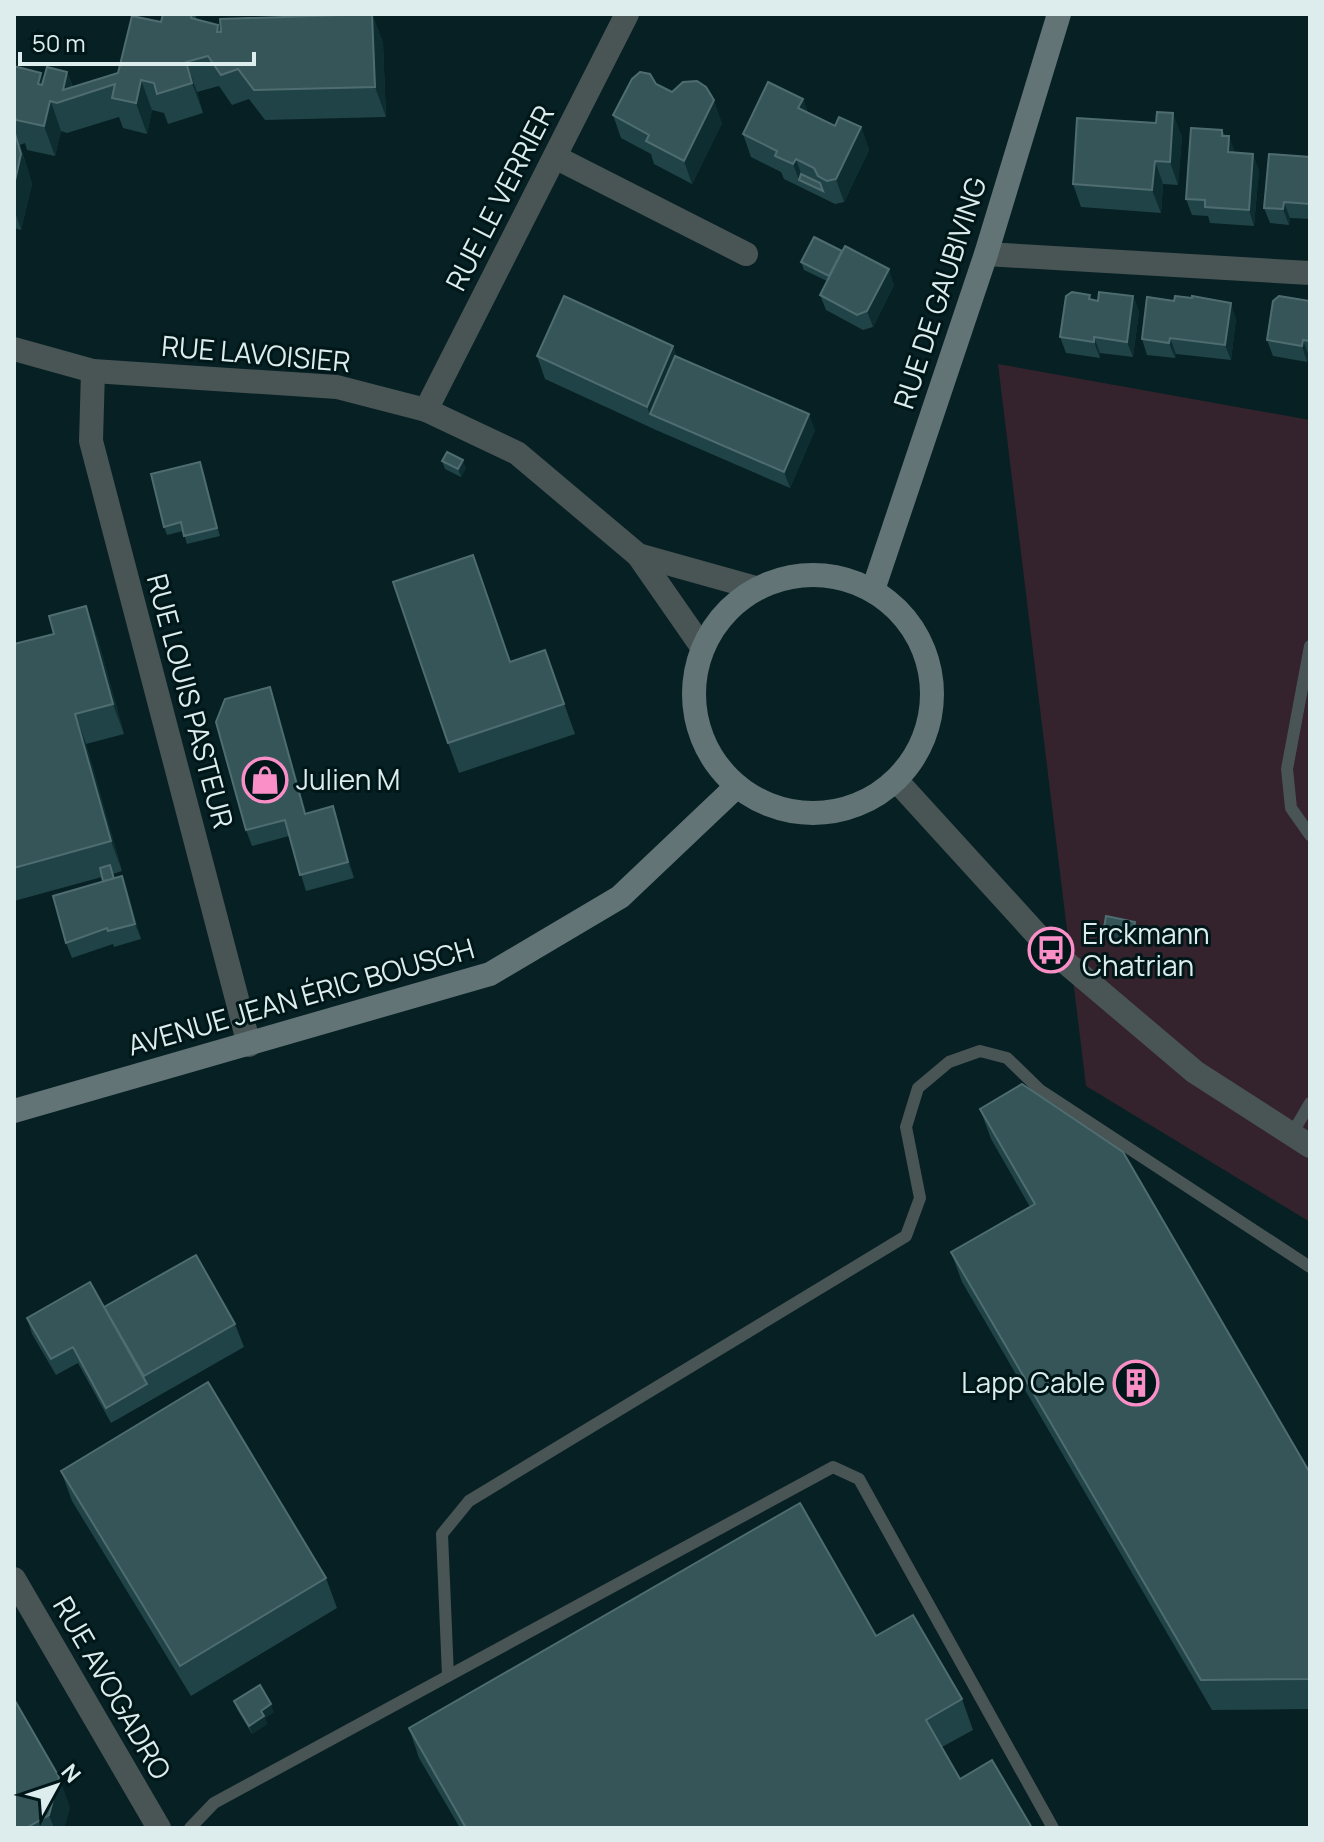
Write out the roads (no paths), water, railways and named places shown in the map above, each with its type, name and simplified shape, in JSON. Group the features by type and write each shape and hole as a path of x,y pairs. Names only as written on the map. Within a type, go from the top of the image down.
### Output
{"main road":[{"name":"RUE DE GAUBIVING","path":"873,590 986,254 1059,14"},
{"path":"794,575 835,576 873,590 902,613 922,644 932,679 931,716 918,751 896,780 868,800 835,812 800,813 766,804 737,786 712,757 696,722 693,684 702,647 724,613 756,588 794,575"},
{"name":"AVENUE JEAN ÉRIC BOUSCH","path":"14,1111 490,974 620,897 737,786"}],"street":[{"name":"RUE LE VERRIER","path":"426,410 627,14"},
{"path":"555,157 746,254"},
{"path":"986,254 1310,273"},
{"name":"RUE LAVOISIER","path":"14,349 93,371 337,387 426,410 517,453 638,555 702,647"},
{"name":"RUE LOUIS PASTEUR","path":"93,371 91,441 249,1045"},
{"name":"RUE LAVOISIER","path":"638,555 756,588"},
{"path":"896,780 1051,950 1195,1072 1301,1140"},
{"name":"RUE AVOGADRO","path":"14,1579 159,1828"}],"lane":[{"path":"1310,646 1287,769 1291,808 1310,835"},
{"path":"448,1676 442,1534 469,1501 906,1236 920,1198 906,1127 918,1088 949,1062 980,1051 1007,1058 1040,1090 1310,1267"},
{"path":"1301,1140 1310,1103"},
{"path":"190,1828 214,1803 833,1467 859,1479 1053,1828"}],"place":[{"name":"Julien M","path":"265,780"},
{"name":"Erckmann Chatrian","path":"1051,950"},
{"name":"Lapp Cable","path":"1136,1383"}]}
